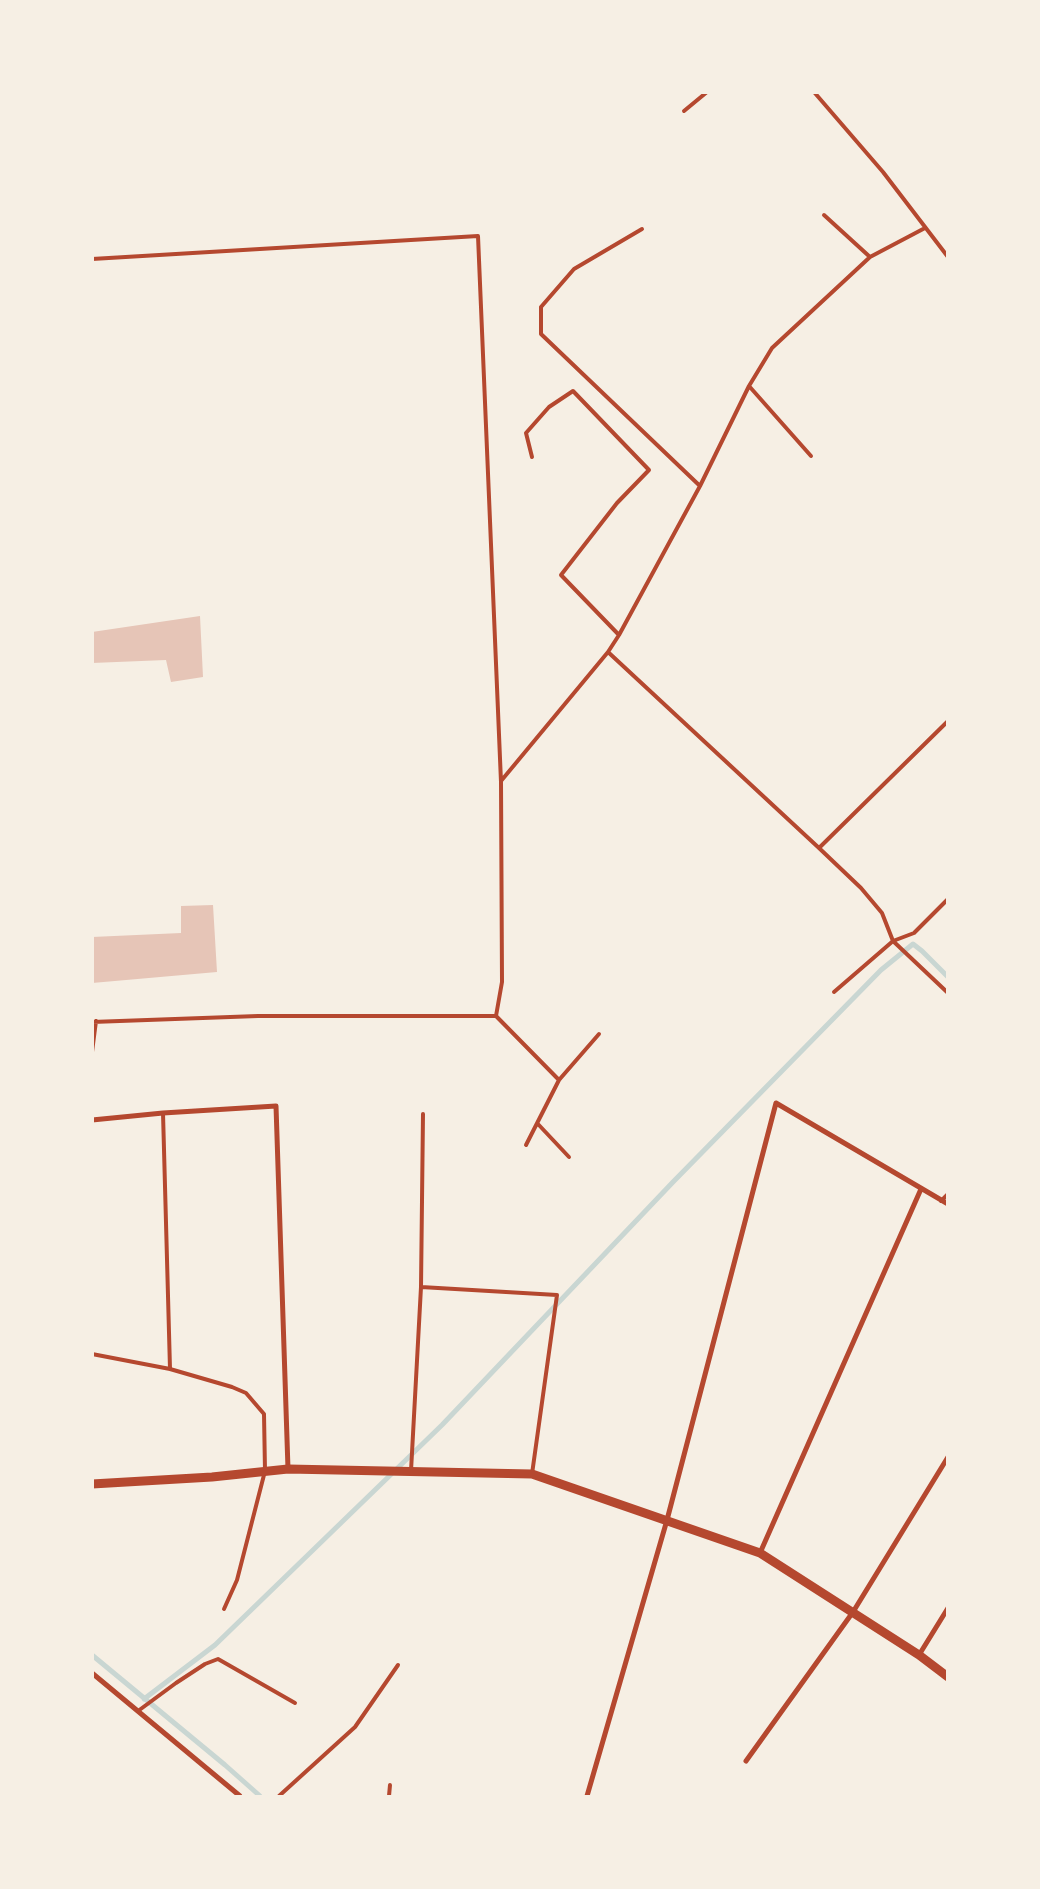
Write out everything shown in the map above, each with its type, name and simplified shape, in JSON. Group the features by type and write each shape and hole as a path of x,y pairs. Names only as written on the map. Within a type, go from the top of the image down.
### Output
{"street":[{"path":"587,1796 667,1520 776,1103 948,1204"},
{"path":"92,1120 163,1113 276,1106 288,1469"},
{"path":"760,1553 921,1189"},
{"path":"746,1762 853,1612 948,1457"},
{"path":"92,1484 212,1477 288,1469 532,1474 760,1553 919,1655 948,1677"},
{"path":"919,1655 948,1608"},
{"path":"92,1672 155,1727 240,1796"}],"lane":[{"path":"684,111 707,92"},
{"path":"814,92 883,172 948,257"},
{"path":"824,215 870,257"},
{"path":"501,782 608,652 619,635 700,486 749,386 772,348 870,257 925,228"},
{"path":"642,229 574,269 541,307 541,334 700,486"},
{"path":"92,259 478,236 501,782 502,982 496,1016"},
{"path":"749,386 810,456"},
{"path":"532,457 526,433 549,407 573,391 649,470 617,502 561,575 619,635"},
{"path":"608,652 861,888 882,913 893,941 948,993"},
{"path":"819,848 948,721"},
{"path":"834,992 893,941 914,933 948,899"},
{"path":"92,1052 94,1021 258,1016 496,1016 559,1080"},
{"path":"526,1145 559,1080 599,1034"},
{"path":"163,1113 170,1369"},
{"path":"410,1473 421,1287 423,1114"},
{"path":"537,1122 569,1157"},
{"path":"941,1201 948,1194"},
{"path":"421,1287 557,1295 532,1474"},
{"path":"92,1354 170,1369 232,1387 246,1393 264,1414 266,1471 237,1580 224,1609"},
{"path":"138,1711 176,1683 218,1658 295,1704"},
{"path":"279,1796 355,1727 398,1665"},
{"path":"389,1796 390,1785"}],"building":[{"path":"200,616 203,677 171,682 166,660 92,663 92,632"},
{"path":"213,905 217,972 92,983 92,937 181,933 181,906"}],"waterway":[{"path":"144,1699 215,1645 442,1425 673,1182 881,970 913,944 948,977"},
{"path":"92,1655 260,1796"}]}
